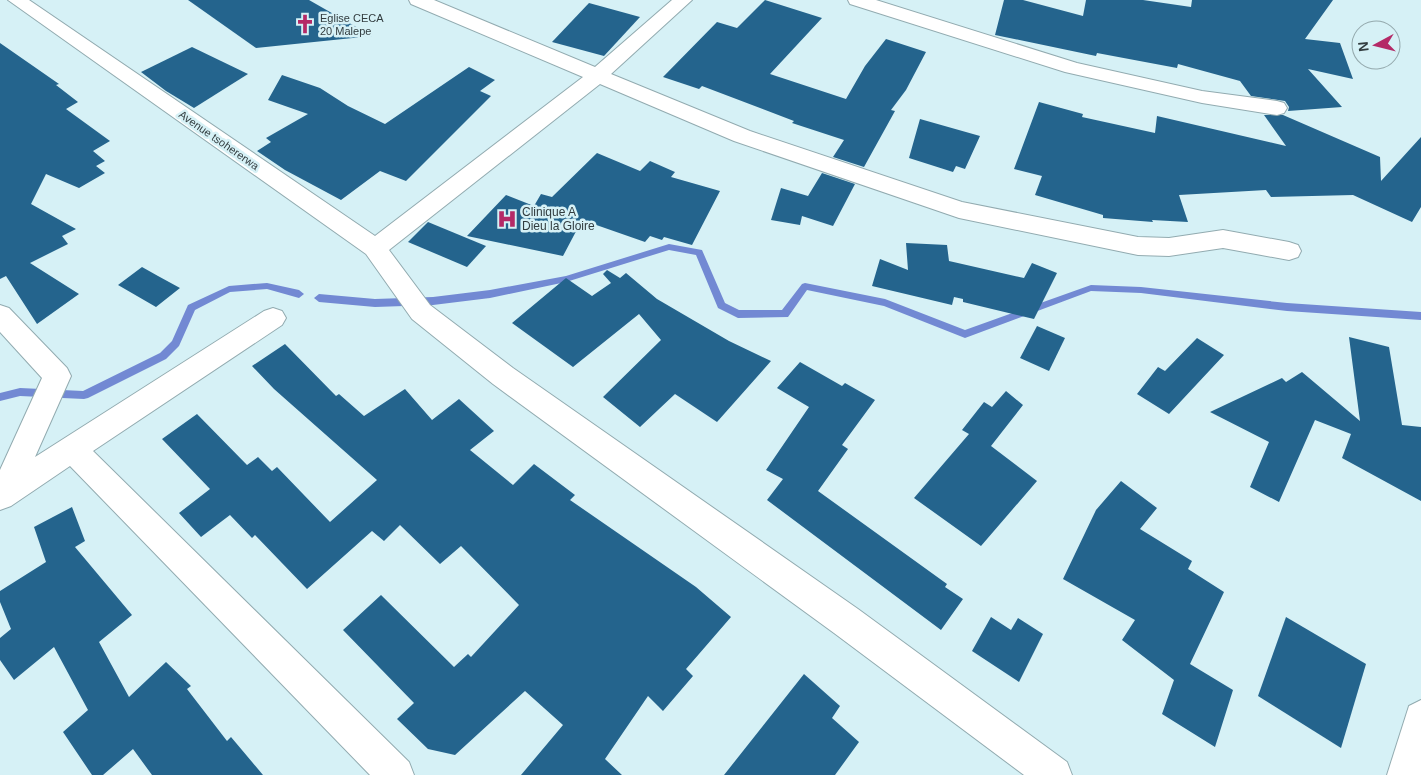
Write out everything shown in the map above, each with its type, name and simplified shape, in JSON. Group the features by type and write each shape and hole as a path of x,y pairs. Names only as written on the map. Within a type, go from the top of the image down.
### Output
{"street":[{"name":"Avenue tsohererwa","path":"17,0 374,248 414,303 503,376 846,621 1054,775"},
{"path":"418,0 742,136 959,210 1138,246 1169,247 1223,239 1289,251"},
{"path":"374,248 598,75 683,0"},
{"path":"857,0 1072,68 1202,97 1277,108"},
{"path":"0,315 53,387 2,494"},
{"path":"2,494 273,318"},
{"path":"71,448 396,775"},
{"path":"1405,775 1421,718"}],"building":[{"path":"188,0 309,0 372,36 256,48"},
{"path":"765,0 822,18 770,74 846,99 865,66 886,39 926,52 906,90 891,110 895,111 864,167 833,157 844,140 792,123 794,121 702,86 699,89 663,77 717,22 737,28"},
{"path":"1004,0 1023,0 1083,16 1086,0 1143,0 1191,7 1192,0 1333,0 1305,39 1340,43 1353,79 1308,69 1342,107 1288,111 1289,107 1285,101 1251,96 1240,81 1178,64 1177,68 1097,53 1096,56 995,35"},
{"path":"589,3 640,17 604,56 552,42"},
{"path":"0,43 59,84 56,85 78,102 66,109 110,141 93,151 105,161 96,166 105,173 79,188 46,174 31,204 76,229 62,236 68,244 30,263 79,294 37,324 6,276 0,279"},
{"path":"192,47 248,74 194,108 166,91 141,72"},
{"path":"469,67 495,80 480,91 491,96 406,181 380,171 341,200 285,170 257,151 271,142 266,138 308,114 268,100 282,75 320,88 348,106 385,124"},
{"path":"1039,102 1083,114 1082,117 1155,133 1157,116 1286,146 1264,115 1283,115 1380,157 1381,181 1421,137 1421,207 1412,222 1353,195 1271,197 1266,190 1179,195 1188,222 1152,220 1153,222 1103,218 1103,215 1035,195 1042,176 1014,169"},
{"path":"920,119 980,136 965,169 956,166 953,172 909,158"},
{"path":"597,153 640,171 650,161 675,172 671,177 720,191 692,245 664,237 662,240 650,236 645,242 582,220 563,256 467,236 506,195 534,206 541,194 552,197"},
{"path":"822,173 855,184 833,226 802,216 800,225 771,220 781,188 808,196"},
{"path":"428,222 486,246 467,267 408,242"},
{"path":"906,243 947,245 949,261 1024,278 1032,263 1057,273 1034,319 963,302 963,299 954,297 952,305 872,286 880,259 908,270"},
{"path":"142,267 180,288 156,307 118,285"},
{"path":"607,270 620,278 626,273 657,299 729,341 771,361 717,422 675,394 640,427 603,397 661,340 639,314 573,367 512,323 566,278 592,296 611,283 603,274"},
{"path":"1037,326 1065,338 1049,371 1020,358"},
{"path":"1349,337 1389,347 1402,425 1421,427 1421,501 1342,458 1351,434 1315,420 1279,502 1250,487 1269,442 1210,412 1282,378 1286,382 1302,372 1360,421"},
{"path":"1197,338 1224,355 1169,414 1137,394 1158,367 1165,371"},
{"path":"285,344 336,396 339,394 364,416 405,389 432,420 459,399 494,431 470,450 513,485 534,464 575,495 570,500 696,587 731,617 686,669 693,676 663,711 648,696 605,759 622,775 521,775 563,725 525,691 455,755 428,749 397,719 414,703 343,630 381,595 454,667 468,654 471,657 519,605 461,546 440,564 400,525 384,541 372,531 307,589 255,535 252,538 230,515 201,537 179,513 210,489 162,439 197,414 247,465 258,457 272,471 277,467 330,522 377,480 274,389 252,366"},
{"path":"800,362 842,386 845,383 875,400 842,445 848,449 818,491 947,584 945,587 963,599 941,630 767,500 783,479 766,470 809,407 777,388"},
{"path":"1006,391 1023,405 991,446 1037,481 981,546 914,498 969,434 962,430 984,402 992,407"},
{"path":"1121,481 1157,508 1140,529 1192,561 1188,569 1224,592 1190,664 1233,690 1215,747 1162,714 1174,680 1122,640 1135,620 1063,579 1096,510"},
{"path":"72,507 85,541 75,547 132,615 99,642 129,697 166,662 191,686 187,689 227,741 231,737 263,775 152,775 133,749 103,775 92,775 63,732 88,710 54,647 14,680 0,660 0,638 11,629 0,602 0,591 46,562 34,527"},
{"path":"991,617 1011,630 1018,618 1043,634 1019,682 972,651"},
{"path":"1286,617 1366,664 1341,748 1258,696"},
{"path":"804,674 840,706 832,718 859,742 835,775 724,775"}],"waterway":[{"path":"319,298 375,303 433,301 490,294 566,279 669,247 699,252 721,305 738,314 785,314 805,286 885,303 965,334 1091,288 1141,290 1287,307 1421,316"},
{"path":"0,397 20,392 84,395 163,356 176,343 191,308 229,289 267,286 299,294"}],"place":[{"name":"Eglise CECA 20 Malepe","path":"305,24"},
{"name":"Clinique A Dieu la Gloire","path":"507,219"}]}
